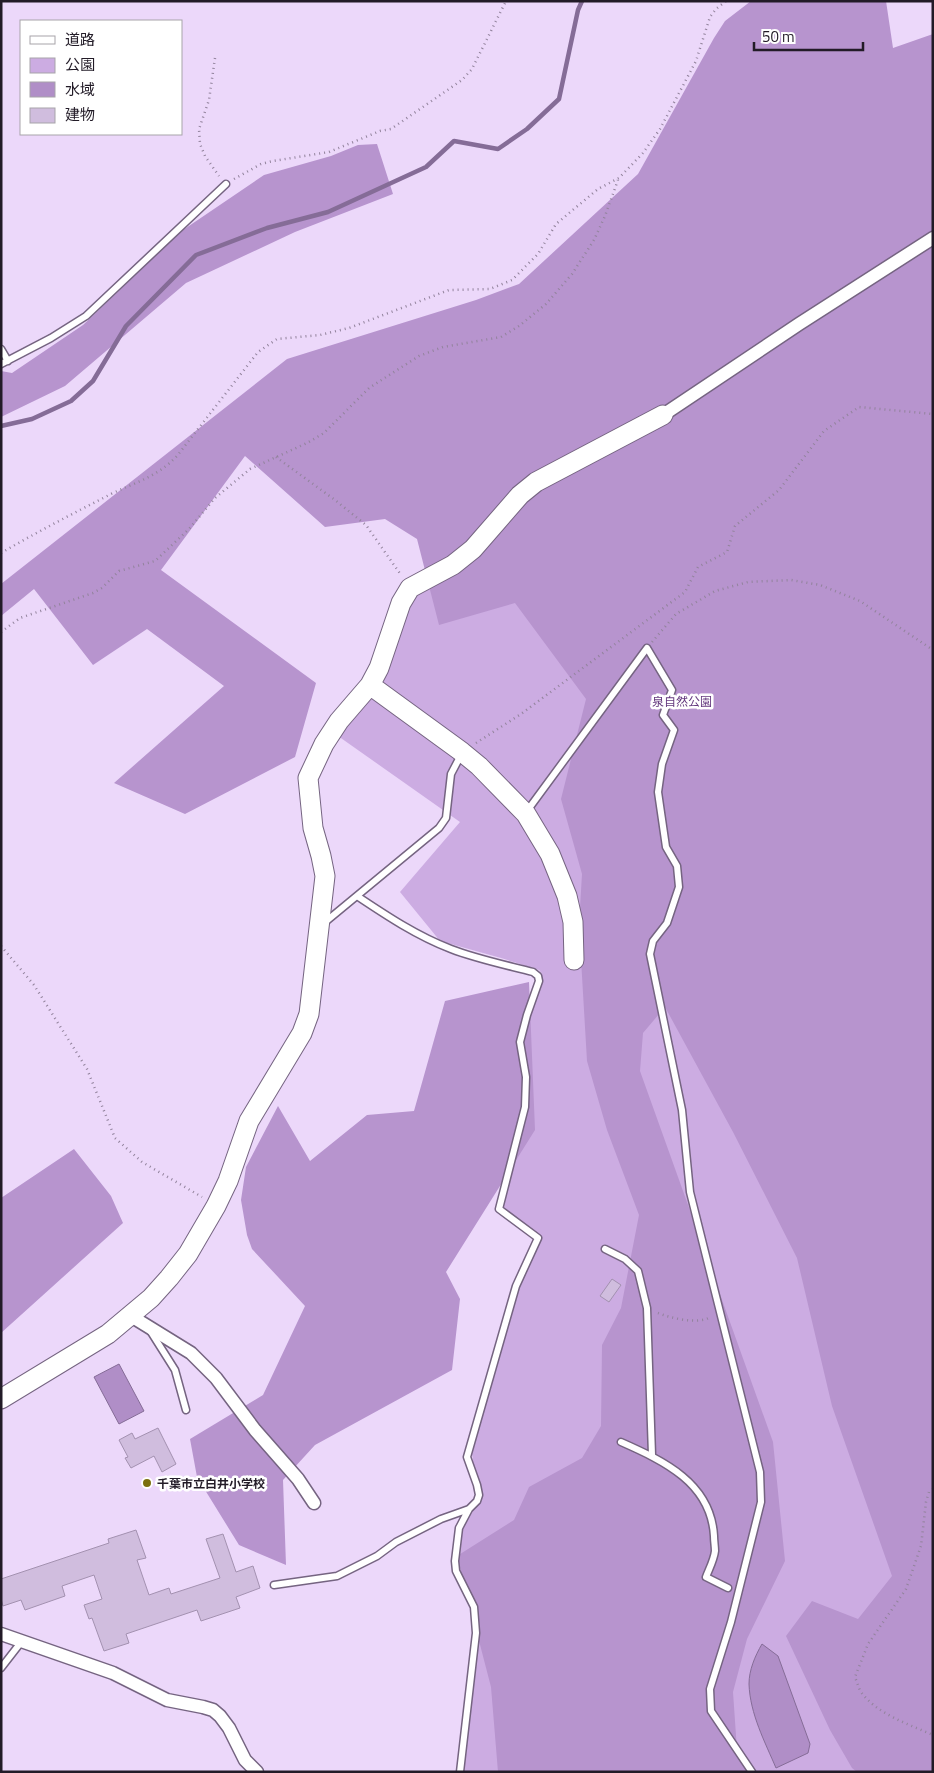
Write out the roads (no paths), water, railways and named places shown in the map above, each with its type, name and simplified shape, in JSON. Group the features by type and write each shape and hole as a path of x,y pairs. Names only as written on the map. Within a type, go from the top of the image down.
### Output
{"street":[{"path":"1,1399 108,1334 139,1321 151,1298 184,1260 216,1206 228,1181 249,1121 302,1033 309,1014 325,876 322,856 313,828 308,778 324,744 339,721 370,685 379,668 402,603 410,588 453,565 472,549 520,495 536,482 663,415 798,324 933,238"},
{"path":"370,685 479,766 526,814 550,854 567,896 573,922 574,960"},
{"path":"139,1321 191,1353 216,1378 254,1430 298,1479 314,1503"},
{"path":"1,1634 113,1673 167,1700 213,1710 229,1728 245,1760 257,1772"}],"lane":[{"path":"1,349 4,362 51,338 86,316 226,184"},
{"path":"526,814 647,648 672,690 663,715 674,730 662,764 658,792 666,847 677,866 679,887 667,923 653,941 650,954 682,1110 690,1192 760,1472 761,1502 731,1622 710,1689 711,1711 752,1772"},
{"path":"318,928 439,828 446,818 451,774 462,752"},
{"path":"357,896 392,920 423,937 452,950 533,972 538,976 539,981 520,1042 526,1077 525,1107 499,1209 538,1238 516,1286 467,1457 479,1495 459,1528 455,1562 456,1571 474,1607 476,1633 460,1772"},
{"path":"604,1249 625,1259 638,1271 648,1308 652,1455"},
{"path":"139,1321 175,1370 186,1410"},
{"path":"621,1442 652,1455 686,1478 701,1495 713,1522 715,1552 706,1577 728,1588"},
{"path":"274,1585 337,1576 377,1556 396,1542 419,1530 441,1519 469,1509"},
{"path":"1,1668 22,1641"}],"water":[{"path":"119,1364 144,1411 119,1424 94,1377"},
{"path":"762,1644 778,1656 810,1744 808,1753 776,1768 759,1728 750,1695 750,1674"}],"waterway":[{"path":"1,426 32,419 71,401 93,381 126,326 196,255 267,228 328,212 426,167 454,141 498,149 527,129 559,99 578,10 582,1"}],"place":[{"name":"千葉市立白井小学校","path":"147,1483"}],"park label":[{"name":"泉自然公園","path":"682,701"}]}
